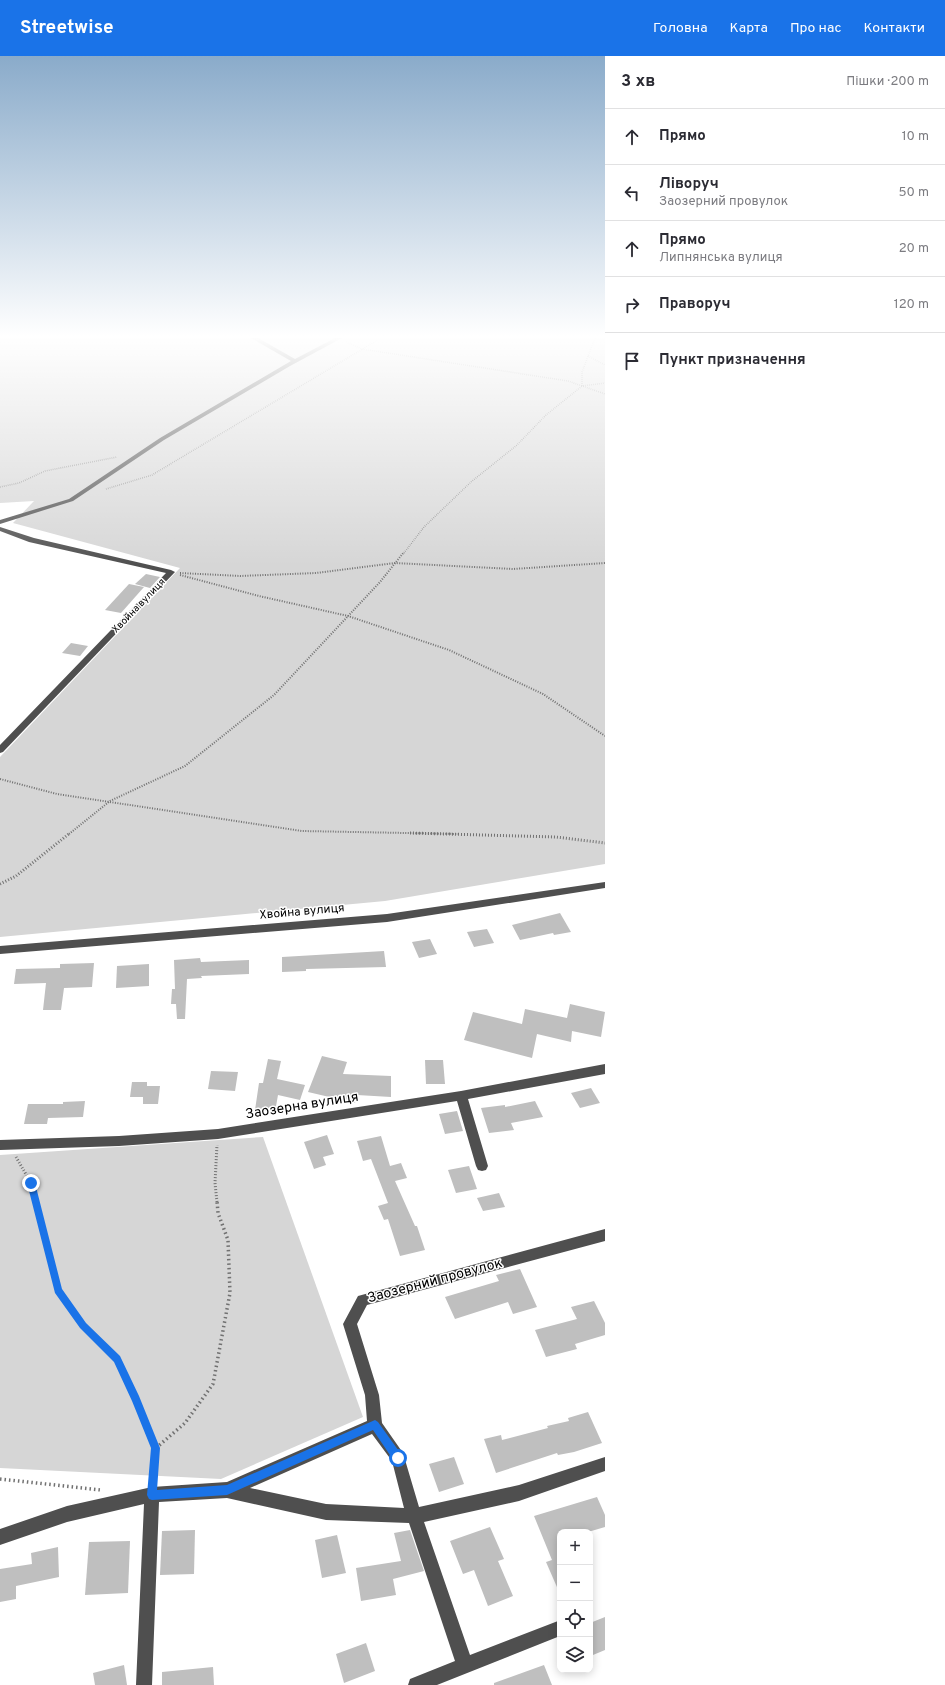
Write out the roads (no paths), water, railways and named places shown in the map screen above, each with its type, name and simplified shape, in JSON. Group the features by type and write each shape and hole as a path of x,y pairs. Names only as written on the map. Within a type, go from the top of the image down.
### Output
{"street":[{"path":"0,522 71,500 143,452 206,414"},
{"name":"Хвойна вулиця","path":"0,529 32,540 172,572 0,750"},
{"name":"Хвойна вулиця","path":"0,950 387,918 605,885"},
{"name":"Заозерна вулиця","path":"5,1146 218,1134 461,1096 605,1069"},
{"path":"461,1096 482,1166"},
{"name":"Заозерний провулок","path":"375,1425 372,1395 350,1324 363,1300 605,1235"},
{"path":"227,1490 375,1425 398,1458 414,1516 465,1665"},
{"path":"0,1537 67,1514 152,1495 227,1490 326,1512 414,1516 519,1493 605,1464"},
{"path":"144,1685 152,1495"},
{"path":"416,1685 557,1629"}]}
